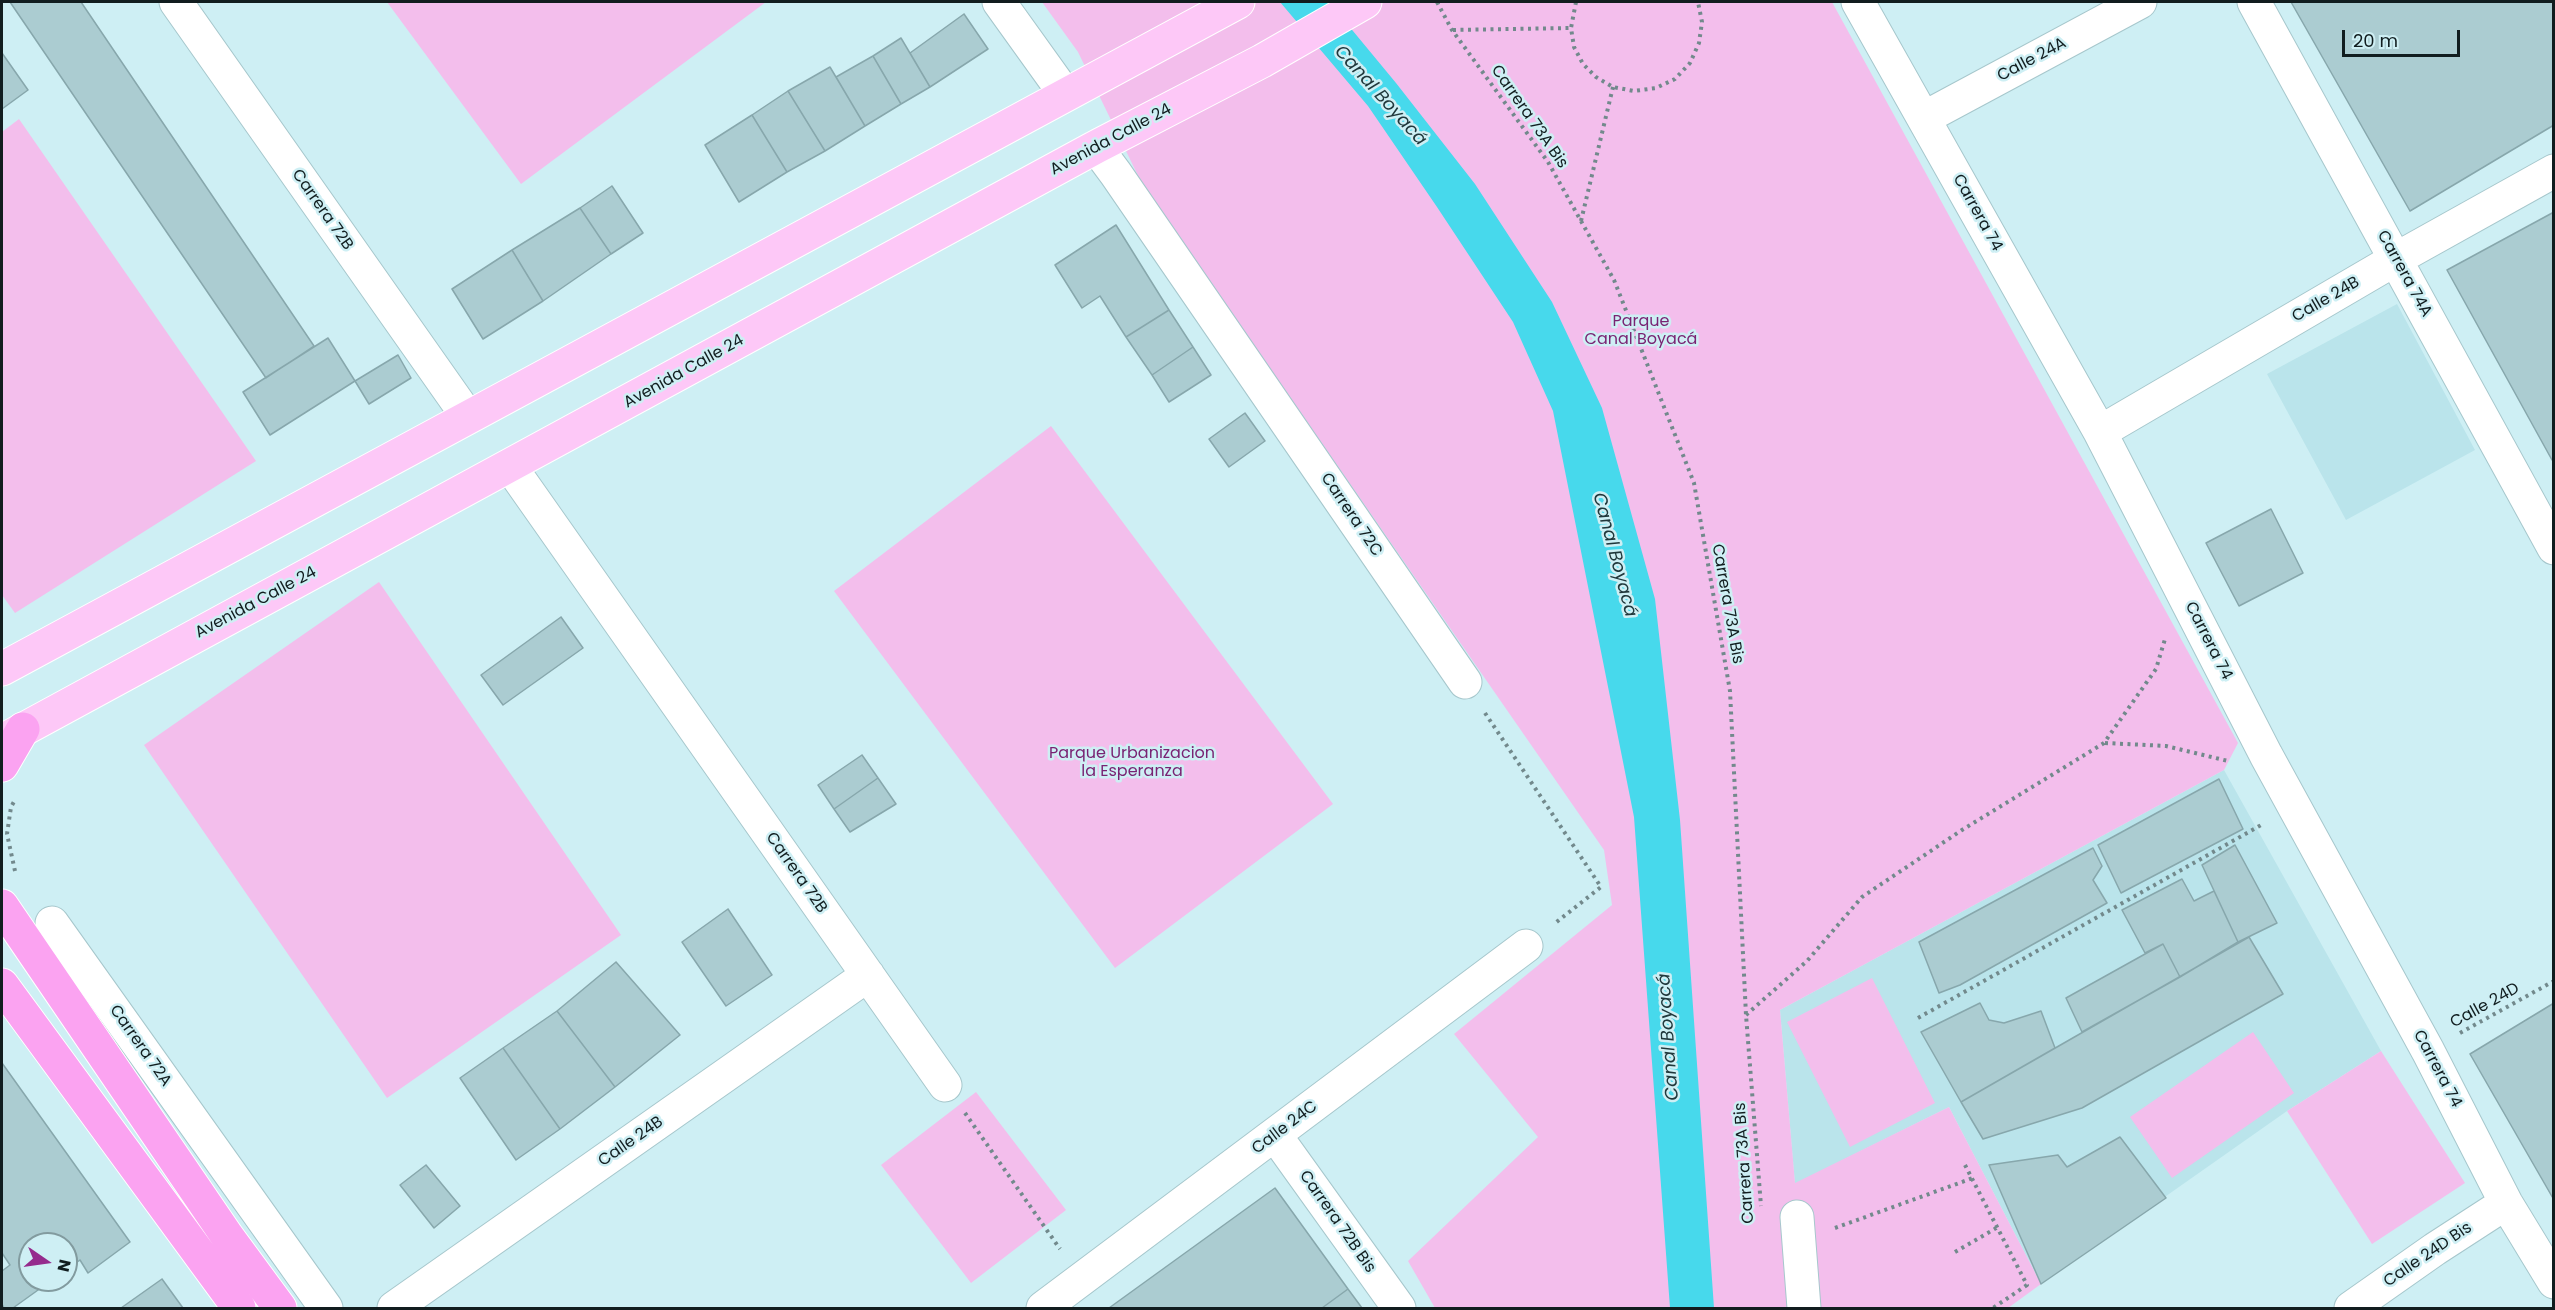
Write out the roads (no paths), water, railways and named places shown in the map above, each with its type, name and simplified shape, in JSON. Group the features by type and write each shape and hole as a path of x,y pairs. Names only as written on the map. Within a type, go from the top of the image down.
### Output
{"highway":[{"path":"2,765 12,735"},
{"path":"2,906 220,1226 280,1308"},
{"path":"2,985 239,1308"}],"main road":[{"name":"Avenida Calle 24","path":"12,735 1096,147 1262,61 1365,2"},
{"path":"2,669 1231,5"}],"street":[{"name":"Carrera 72B","path":"176,2 468,417"},
{"path":"999,2 1065,94"},
{"name":"Carrera 74","path":"1858,2 2100,432 2287,792 2428,1051 2506,1203 2553,1282"},
{"name":"Calle 24A","path":"1924,118 2140,2"},
{"name":"Carrera 74A","path":"2254,2 2553,548"},
{"name":"Carrera 72C","path":"1096,147 1465,682"},
{"name":"Calle 24B","path":"2100,432 2396,259 2553,171"},
{"name":"Carrera 72B","path":"510,466 945,1085"},
{"name":"Carrera 72A","path":"52,923 326,1308"},
{"name":"Calle 24C","path":"1043,1308 1526,946"},
{"name":"Calle 24B","path":"394,1308 868,975"},
{"name":"Carrera 72B Bis","path":"1275,1135 1399,1308"},
{"name":"Calle 24D Bis","path":"2351,1308 2506,1203"},
{"path":"1804,1308 1810,1225"}],"water":[{"name":"Canal Boyacá","path":"1280,2 1329,2 1396,83 1475,184 1552,302 1602,408 1655,599 1680,820 1714,1308 1670,1308 1634,817 1553,411 1513,322 1437,207 1368,106"}],"park label":[{"name":"Parque Canal Boyacá","path":"1641,331"},
{"name":"Parque Urbanizacion la Esperanza","path":"1132,763"}]}
